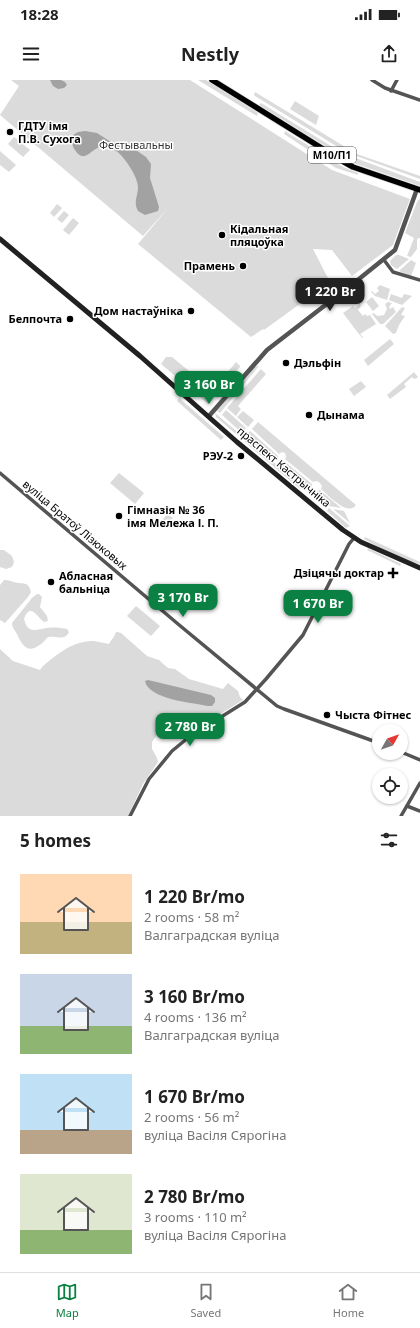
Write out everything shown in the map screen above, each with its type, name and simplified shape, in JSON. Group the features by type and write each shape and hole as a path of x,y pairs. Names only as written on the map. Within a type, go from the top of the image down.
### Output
{"main road":[{"name":"М10/П1","path":"212,80 344,162 419,190"},
{"name":"праспект Кастрычніка","path":"0,239 140,356 237,442 354,538 420,568"}],"street":[{"path":"372,80 385,88 420,100"},
{"path":"391,90 396,80"},
{"path":"209,416 266,350 384,260 396,248 419,190"},
{"path":"384,260 394,272 420,280"},
{"name":"вуліца Братоў Лізюковых","path":"0,473 280,708 372,741"},
{"path":"130,816 149,779 172,752 189,737 238,707 249,698 303,635 349,544 354,538"},
{"path":"408,755 420,760"},
{"path":"401,816 420,783"},
{"path":"407,806 420,811"}],"green space":[{"name":"Фестывальны","path":"11,80 190,80 332,170 410,199 393,245 352,276 332,250 313,249 330,282 264,330 263,329 251,337 138,244 169,207 143,236 0,115 19,86"},
{"path":"198,80 206,80 258,113 257,116"},
{"path":"255,92 347,148 347,151 346,152 255,96"},
{"path":"295,101 319,116 316,125 290,109"},
{"path":"261,103 345,156 343,157 259,105"},
{"path":"285,131 343,167 358,173 358,175 336,168 284,134"},
{"path":"14,137 30,150 23,157 8,144"},
{"path":"0,151 16,165 9,172 0,165"},
{"path":"351,152 420,176 420,179 351,154"},
{"path":"350,156 420,182 420,186 351,162 348,159"},
{"path":"420,198 420,238 417,239 417,249 411,257 407,256 414,238 405,233"},
{"path":"57,204 62,208 54,217 50,213"},
{"path":"64,211 69,215 62,223 57,219"},
{"path":"73,218 79,223 69,235 63,230"},
{"path":"396,255 409,259 397,269 391,265 390,261"},
{"path":"411,260 416,263 411,276 399,271"},
{"path":"380,285 390,289 387,300 375,296 371,292 372,291 375,294 379,291 377,288"},
{"path":"391,294 402,298 404,294 412,296 402,305 389,300"},
{"path":"372,297 379,306 373,311 366,302"},
{"path":"388,302 392,303 389,307 390,309 393,307 396,312 383,324 380,324 372,314 373,313 378,316 384,315 387,309 385,304"},
{"path":"360,304 361,306 358,310 363,316 365,314 367,316 370,315 376,324 360,334 363,337 362,338 343,313 353,306 355,308"},
{"path":"402,307 405,308 401,315 405,316 396,333 393,334 385,326"},
{"path":"390,339 394,344 368,366 364,360"},
{"path":"166,357 172,357 200,380 192,390 161,364"},
{"path":"236,362 240,367 223,386 219,383"},
{"path":"259,366 220,413 217,411 251,370 254,367"},
{"path":"261,369 266,374 238,406 241,409 236,416 227,408"},
{"path":"414,372 418,377 414,379 412,377 404,384 406,387 390,399 387,395"},
{"path":"208,379 221,390 199,389"},
{"path":"361,381 366,387 354,396 349,389"},
{"path":"195,392 217,394 208,404"},
{"path":"179,398 224,437 221,440 177,401"},
{"path":"226,410 246,428 242,433 222,415"},
{"path":"243,411 254,420 248,427 237,417"},
{"path":"215,413 241,435 237,435 216,417"},
{"path":"258,422 356,505 352,508 343,507 333,500 321,489 322,486 319,482 313,482 285,459 285,453 282,452 279,454 252,429"},
{"path":"250,431 278,456 275,461 245,436"},
{"path":"245,438 302,486 300,489 245,442"},
{"path":"284,461 312,484 312,490 311,491 279,463"},
{"path":"119,473 144,493 135,504 110,483"},
{"path":"320,490 341,508 329,506 313,492"},
{"path":"329,508 350,526 346,528 327,511"},
{"path":"333,509 344,511 350,523"},
{"path":"167,514 173,518 165,527 160,523"},
{"path":"365,537 420,562 420,564 408,561 384,550 364,539"},
{"path":"368,548 401,564 400,566 367,550"},
{"path":"0,550 4,550 12,556 14,562 12,567 6,569 0,567"},
{"path":"4,580 27,584 31,592 5,623 0,620 0,585"},
{"path":"37,594 42,597 40,607 47,616 48,621 44,622 34,612 29,611 24,619 28,627 33,630 60,628 67,629 69,632 63,637 48,637 42,643 31,649 23,644 13,628 12,623"},
{"path":"136,606 160,626 151,636 127,616"},
{"path":"116,632 121,633 147,656 159,660 168,668 175,669 189,679 223,689 228,683 238,691 243,700 206,723 201,724 193,719 193,717 191,716 189,718 186,716 159,732 152,742 152,749 158,762 143,784 128,816 0,816 0,649 13,661 40,670 59,653 79,643 94,641 109,644"}],"shaded area":[{"path":"50,80 61,80 67,85 64,88 58,89 53,86"},
{"path":"85,131 97,133 111,142 130,146 146,157 151,164 150,178 159,207 158,211 145,215 138,211 136,202 138,187 136,178 126,162 116,151 103,147 97,148 85,156 82,156 75,150 72,141 73,135 78,132"},
{"path":"148,680 211,695 215,698 215,702 212,706 208,706 182,702 162,696 148,687 145,681"}],"place":[{"name":"ГДТУ імя П.В. Сухога","path":"10,132"},
{"name":"Кідальная пляцоўка","path":"222,235"},
{"name":"Прамень","path":"243,266"},
{"name":"Дом настаўніка","path":"191,311"},
{"name":"Белпочта","path":"70,319"},
{"name":"Дэльфін","path":"286,363"},
{"name":"Дынама","path":"309,415"},
{"name":"РЭУ-2","path":"241,456"},
{"name":"Гімназія № 36 імя Мележа І. П.","path":"119,516"},
{"name":"Дзіцячы доктар","path":"393,573"},
{"name":"Абласная бальніца","path":"51,582"},
{"name":"Чыста Фітнес","path":"327,715"}]}
